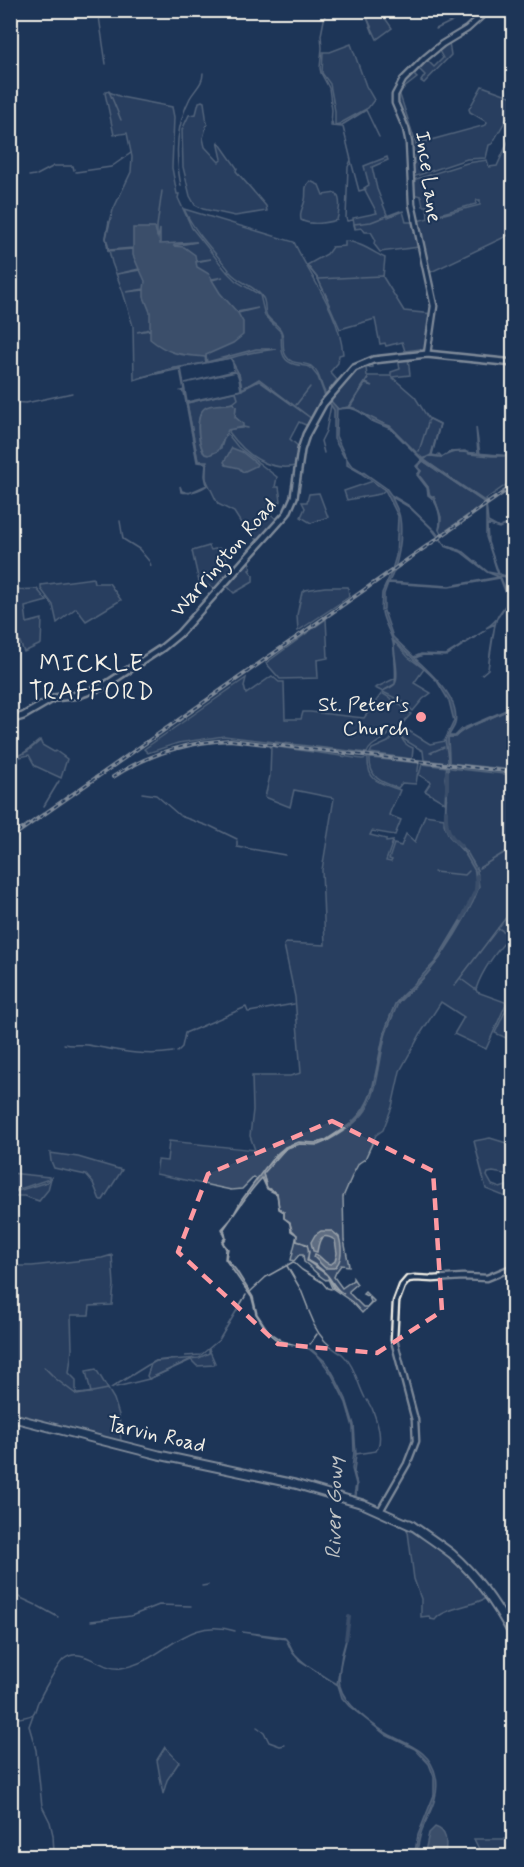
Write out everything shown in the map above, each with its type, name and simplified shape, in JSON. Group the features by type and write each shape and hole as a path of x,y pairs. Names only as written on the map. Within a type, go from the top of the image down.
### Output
{"highway":[{"name":"Tarvin Road","path":"10,1417 159,1455 295,1484 380,1509 412,1526 452,1554 497,1609 513,1637"}],"main road":[{"name":"Ince Lane","path":"427,354 434,306 412,204 409,143 395,103 395,92 403,80 425,58 442,44 467,29 488,10"},
{"name":"Warrington Road","path":"10,720 23,716 54,698 79,695 104,686 162,648 179,634 287,513 294,497 302,445 323,404 348,373 361,364 373,360 427,354 513,363"},
{"path":"380,1509 407,1464 416,1441 415,1419 394,1335 398,1295 408,1279 463,1276 487,1278 513,1268"}],"highlighted area":[{"path":"332,1121 433,1171 442,1311 377,1353 278,1344 178,1252 208,1174"}],"shaded area":[{"path":"364,11 380,11 392,28 377,39"},
{"path":"449,42 451,55 424,83 421,81 425,75 417,67 426,59 434,67 443,58 438,49"},
{"path":"351,44 366,86 374,100 368,108 335,125 330,84 322,73 323,52 330,52"},
{"path":"412,73 417,78 400,91 403,83"},
{"path":"482,86 513,97 513,121 507,118 492,144 489,145 486,158 467,159 413,177 412,151 408,131 397,100 399,93 416,144 486,125 487,122 470,112 469,109"},
{"path":"107,91 121,97 172,107 174,117 172,168 178,198 192,228 227,272 229,270 199,234 184,209 294,242 336,324 343,354 339,355 338,363 330,372 337,380 326,394 319,376 311,366 291,361 286,356 281,330 267,316 264,300 260,294 230,272 228,273 236,281 260,295 265,316 281,332 285,358 293,364 310,367 318,377 325,396 308,426 299,422 290,439 299,447 296,466 267,464 242,447 229,432 230,429 242,428 242,423 235,417 236,406 232,403 212,406 201,413 198,433 205,454 221,448 226,432 238,447 277,477 275,487 279,487 281,501 270,513 278,521 259,541 246,531 234,512 218,504 206,479 206,462 198,461 187,403 242,390 239,374 231,358 170,369 134,380 133,326 106,238 113,210 131,172 132,157 127,133 114,135 105,93"},
{"path":"202,101 207,124 203,138 205,147 219,162 222,159 218,141 237,168 236,171 266,206 267,211 235,216 195,205 190,196 183,167 182,130 189,115 196,114 199,102"},
{"path":"513,131 513,233 429,273 417,221 480,205 480,200 477,200 476,204 428,217 427,206 423,206 421,196 413,194 413,180 467,163 487,160 489,167 497,166"},
{"path":"387,157 388,160 372,167 377,189 388,217 403,211 406,222 414,222 419,247 380,252 374,244 375,239 371,232 365,232 362,228 355,229 353,218 377,213 364,188 369,185 364,166"},
{"path":"310,181 319,185 323,195 336,193 339,203 337,220 314,223 301,220 300,214 306,188"},
{"path":"133,228 155,228 158,238 160,229 160,244 197,242 173,246 184,247 195,255 196,261 211,259 196,262 197,267 209,274 212,279 223,277 212,280 237,312 258,308 238,313 243,322 243,335 233,343 206,355 207,362 256,349 276,349 231,358 233,362 230,358 206,363 205,357 183,355 164,348 150,339 150,330 137,332 150,329 150,312 144,297 144,290 126,292 144,289 145,281 140,270 117,274 139,269 133,249 108,251 106,239 109,250 133,248"},
{"path":"345,241 361,245 385,258 383,277 404,311 433,314 424,350 405,351 402,342 386,346 385,343 380,344 375,319 340,329 318,279 307,265 327,254 332,247 345,246"},
{"path":"408,358 410,375 392,377 415,397 428,418 440,424 431,456 442,457 449,452 454,452 513,456 513,480 486,499 485,503 419,456 390,426 372,420 354,408 338,409 329,399 348,377 360,369 373,364 373,367 366,368 367,376 391,376 391,372 400,369 398,359"},
{"path":"203,363 181,368 187,402 241,390 187,403 198,461 207,461 205,476 206,463 197,462 184,392 181,391 184,390 180,369 142,377 170,369"},
{"path":"233,363 239,374 242,389 259,379 312,419 259,381 241,390 236,372 185,383 234,371"},
{"path":"368,378 366,383 372,386 365,384 350,407 356,410 339,409 349,407"},
{"path":"329,399 338,409 336,436 346,458 334,439 334,410"},
{"path":"233,403 236,406 235,417 243,424 243,427 228,430 218,451 209,455 205,454 198,428 201,414 209,406"},
{"path":"361,412 392,428 423,459 429,456 424,460 486,502 488,522 499,528 487,524 488,542 499,574 513,578 500,576 514,609 508,600 505,605 508,599 500,578 449,587 388,583 384,594 384,609 381,610 382,593 396,556 398,516 385,490 362,474 363,472 386,488 391,495 408,505 435,531 445,545 464,552 488,572 498,574 486,537 485,503 423,461 417,467 421,471 419,475 428,487 429,495 434,497 439,510 441,518 440,526 437,506 428,495 427,488 417,475 420,471 416,466 422,460 391,429 372,421","holes":["392,497 409,507 431,528 445,546 461,552 487,572 499,577 449,586 389,582 397,560 401,534 399,515"]},
{"path":"440,424 432,455 439,454 442,457 429,456"},
{"path":"476,427 480,454 513,456 492,456 467,453 478,454"},
{"path":"232,448 242,452 257,464 256,466 243,472 239,468 226,465 224,462"},
{"path":"347,459 351,465 363,472 347,465"},
{"path":"423,461 485,503 441,534 439,530 441,517 434,497 430,495 428,487 418,475 421,471 417,467"},
{"path":"373,481 385,490 380,494 347,500 344,491"},
{"path":"319,493 328,517 311,523 301,517 305,508 302,502 307,502 309,494"},
{"path":"209,546 211,550 219,548 235,570 217,589 199,582 192,551"},
{"path":"249,559 251,569 249,570 253,575 253,582 234,593 226,585"},
{"path":"93,578 94,583 109,583 121,600 86,621 76,608 57,623 53,605 41,589 41,585"},
{"path":"325,587 348,587 349,597 298,631 297,615 302,592"},
{"path":"37,589 47,601 25,607 27,623 42,619 41,644 24,652 11,621 11,590"},
{"path":"384,611 393,637 414,657 421,654 446,655 486,630 446,656 423,655 415,658 443,687 454,705 455,724 449,736 455,736 462,729 513,707 468,728 455,737 448,737 449,764 445,740 454,721 449,701 437,681 394,641 397,675 395,684 394,649 383,616"},
{"path":"326,619 328,658 317,660 318,678 280,679 266,663"},
{"path":"394,641 408,657 424,669 414,683 431,693 413,711 403,702 375,688 396,678"},
{"path":"272,676 279,682 284,682 285,719 301,719 303,712 364,718 382,693 411,714 393,734 391,732 371,746 367,753 224,736 178,743 148,753 144,749 246,678 244,686 246,694"},
{"path":"513,708 513,770 449,763 448,737 455,737 462,730"},
{"path":"402,728 403,740 413,748 412,759 370,753 372,749 388,742"},
{"path":"404,728 430,744 445,741 448,748 448,763 424,760 423,751 403,739 401,734"},
{"path":"40,740 42,745 67,759 61,778 35,766 29,755 15,758"},
{"path":"271,746 368,758 372,777 400,790 389,815 401,820 395,835 372,831 370,835 386,839 386,842 393,841 386,861 391,862 392,860 389,859 394,844 401,846 406,834 415,842 425,815 444,818 450,836 473,866 476,885 463,918 439,957 425,975 396,1003 385,1033 375,1081 363,1109 353,1121 327,1140 319,1143 296,1143 283,1149 271,1161 258,1180 254,1177 242,1189 231,1190 156,1174 158,1160 167,1161 169,1141 255,1150 250,1136 253,1110 252,1076 290,1076 301,1073 295,997 284,945 286,943 325,945 322,870 334,798 294,790 290,807 265,797 270,776"},
{"path":"370,758 419,763 416,784 402,783 398,788 381,781 374,775"},
{"path":"422,764 447,767 445,803 425,791 431,782 419,775"},
{"path":"449,766 513,775 513,933 492,959 476,989 477,992 506,1004 486,1049 454,1034 464,1017 441,1002 400,1071 392,1107 383,1130 376,1135 365,1159 359,1163 343,1197 344,1240 349,1266 341,1265 334,1277 342,1288 353,1278 357,1284 349,1293 363,1307 367,1307 371,1302 369,1297 363,1294 365,1292 374,1301 362,1313 352,1302 332,1288 328,1279 323,1278 304,1262 303,1255 299,1255 294,1261 291,1260 297,1235 291,1230 290,1222 284,1218 284,1212 279,1208 277,1193 267,1188 263,1174 274,1159 289,1147 323,1143 342,1132 363,1114 374,1090 392,1014 401,1000 424,977 445,950 472,904 478,878 477,870 450,835 446,824"},
{"path":"446,808 445,824 452,838 467,852 477,870 479,887 473,902 440,958 398,1003 384,1038 371,1095 384,1033 395,1004 436,961 472,901 476,887 475,871 464,852 449,836 444,824"},
{"path":"513,997 513,1041 495,1033"},
{"path":"371,1096 364,1112 354,1123 318,1145 300,1144 286,1148 263,1174 267,1188 277,1193 279,1208 284,1212 279,1209 277,1194 267,1189 262,1178 231,1218 265,1168 285,1147 299,1142 317,1143 326,1140 352,1123 363,1111"},
{"path":"490,1138 513,1145 513,1167 509,1175 493,1172 488,1173 487,1176 492,1185 500,1188 506,1186 506,1197 486,1189 474,1141"},
{"path":"50,1153 78,1157 122,1170 103,1200 100,1200 93,1183 86,1175 54,1168"},
{"path":"10,1173 49,1177 49,1179 11,1192"},
{"path":"51,1178 48,1190 39,1201 24,1196 11,1196 11,1193 47,1182"},
{"path":"231,1219 224,1229 226,1238 223,1243 228,1249 226,1258 253,1297 257,1314 269,1332 282,1341 308,1349 279,1342 269,1334 256,1314 252,1298 225,1259 226,1249 222,1242 225,1237 222,1229"},
{"path":"321,1231 332,1231 339,1237 341,1254 334,1268 325,1268 314,1257 315,1254 329,1264 335,1261 337,1253 335,1240 330,1237 321,1238 317,1252 313,1251 311,1242"},
{"path":"112,1255 114,1285 112,1305 90,1306 89,1315 71,1315 72,1349 69,1373 76,1380 76,1394 91,1393 86,1371 96,1369 114,1399 119,1415 121,1441 11,1414 11,1266 32,1266"},
{"path":"308,1256 308,1261 327,1275 307,1261"},
{"path":"327,1275 337,1288 344,1294 334,1288"},
{"path":"209,1349 214,1365 197,1366 191,1360 149,1379 147,1376 151,1364 156,1361 199,1358 209,1353"},
{"path":"309,1349 327,1363 346,1399 354,1425 356,1454 354,1472 357,1485 356,1496 354,1496 356,1484 352,1469 353,1427 346,1403 332,1375 320,1358"},
{"path":"405,1526 428,1540 450,1558 486,1598 450,1610 435,1620 430,1619 429,1616 421,1617 421,1599 414,1579 408,1532"},
{"path":"242,1632 283,1637 286,1639"},
{"path":"347,1636 339,1680 347,1700 374,1725 424,1754 433,1768 437,1784 435,1798 421,1833 416,1856 414,1856 418,1835 434,1795 434,1777 429,1764 415,1749 386,1735 349,1706 342,1698 338,1685 332,1681 337,1684"},
{"path":"286,1639 295,1654 310,1667 299,1660 292,1652"},
{"path":"165,1747 179,1762 167,1780 163,1794 157,1760"},
{"path":"435,1827 445,1835 445,1856 424,1856 429,1833"},
{"path":"474,1839 513,1839 513,1848 484,1852 480,1851"}],"waterway":[{"path":"98,10 106,64"},
{"path":"326,10 321,35 320,68 329,88 332,110 331,126 343,127 351,160 348,167 346,218 347,221 353,220"},
{"path":"364,10 373,33"},
{"path":"436,29 467,14 469,18 478,10"},
{"path":"368,18 379,13"},
{"path":"181,186 178,163 179,130 185,108 200,83 203,73"},
{"path":"109,91 121,120"},
{"path":"332,122 333,126 342,125 366,110 379,137"},
{"path":"76,172 111,167 131,153"},
{"path":"351,161 359,191 366,189"},
{"path":"37,175 54,166 73,166 74,170"},
{"path":"29,176 35,175"},
{"path":"157,237 162,191"},
{"path":"355,228 354,224 371,222 400,211"},
{"path":"174,244 196,242"},
{"path":"307,265 318,279 328,299"},
{"path":"359,277 383,276"},
{"path":"319,279 357,277"},
{"path":"296,405 310,387"},
{"path":"233,403 238,399 236,392"},
{"path":"10,402 26,403 72,393"},
{"path":"324,453 321,441 326,431 331,405"},
{"path":"428,421 430,419 440,424"},
{"path":"419,451 428,423"},
{"path":"243,427 248,428"},
{"path":"120,521 123,539 139,549 149,561"},
{"path":"15,757 28,751 40,741"},
{"path":"430,753 444,747"},
{"path":"10,762 14,759"},
{"name":"River Gowy","path":"447,772 447,792"},
{"path":"44,806 59,781"},
{"path":"142,793 156,795 179,815"},
{"name":"River Gowy","path":"446,811 449,831 453,839 461,846"},
{"path":"180,816 208,826"},
{"path":"210,826 237,839"},
{"path":"237,841 237,847 243,848"},
{"path":"245,848 285,855"},
{"path":"479,868 507,851 514,871"},
{"path":"434,872 465,875 469,871"},
{"name":"River Gowy","path":"462,919 476,890 477,876"},
{"path":"454,986 514,907"},
{"path":"498,928 510,935"},
{"path":"461,979 476,990"},
{"path":"249,1012 294,1004"},
{"path":"193,1030 246,1007 248,1012"},
{"path":"177,1052 182,1047 185,1033 192,1030"},
{"path":"64,1044 141,1053 173,1052"},
{"path":"250,1292 266,1277 293,1262 331,1289"},
{"path":"287,1266 308,1308"},
{"path":"185,1356 201,1355 219,1340 246,1295"},
{"path":"308,1309 314,1323"},
{"path":"314,1325 325,1341 340,1353"},
{"path":"310,1344 317,1334"},
{"path":"341,1353 353,1369 365,1398"},
{"path":"116,1387 149,1379 194,1358"},
{"path":"111,1388 156,1361 172,1359"},
{"path":"44,1367 55,1378"},
{"path":"56,1379 77,1395 108,1389"},
{"path":"367,1400 371,1407"},
{"path":"356,1454 376,1451 378,1446 379,1430 372,1408"},
{"path":"202,1586 208,1585"},
{"path":"10,1593 36,1605"},
{"path":"91,1621 131,1616 159,1605 191,1606"},
{"path":"38,1606 58,1617"},
{"name":"River Gowy","path":"346,1639 349,1617"},
{"path":"10,1719 33,1714 58,1667 64,1659 71,1655 85,1656 106,1666 121,1668 136,1664 188,1634 202,1629 217,1628 235,1631"},
{"path":"33,1715 29,1726 36,1750 42,1806 50,1822 53,1835 54,1853 51,1856"},
{"path":"257,1727 264,1732 269,1742 280,1746 285,1745"}],"railway":[{"path":"10,838 514,485"},
{"path":"113,777 141,761 169,750 199,743 230,740 514,772"}],"place":[{"name":"St. Peter's Church","path":"421,717"}],"district":[{"name":"MICKLE TRAFFORD","path":"92,678"}]}
